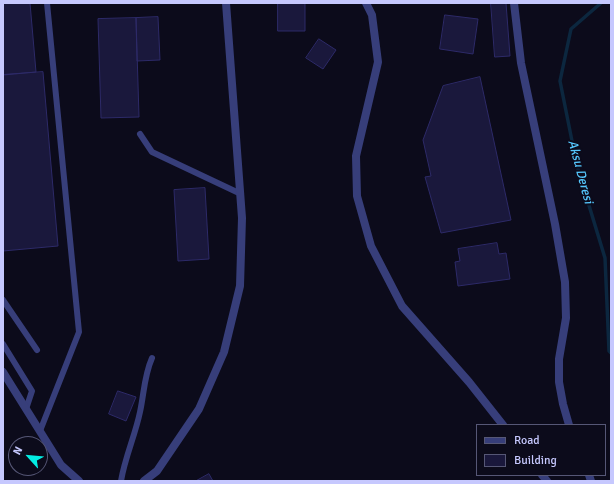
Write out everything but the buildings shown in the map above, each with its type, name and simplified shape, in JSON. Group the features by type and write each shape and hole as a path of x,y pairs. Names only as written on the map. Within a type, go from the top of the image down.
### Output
{"street":[{"path":"144,481 156,471 199,409 224,352 240,286 242,218 241,194 226,3"},
{"path":"366,3 372,15 378,62 356,156 357,196 371,246 402,306 469,382 502,424"},
{"path":"514,3 521,63 555,224 565,282 566,318 558,359 562,397 569,424"},
{"path":"3,372 61,465 79,481"}],"lane":[{"path":"40,431 79,332 47,3"},
{"path":"140,134 152,152 241,194"},
{"path":"3,300 37,350"},
{"path":"3,344 32,391 26,409"},
{"path":"121,481 140,413 146,371 152,358"}],"waterway":[{"name":"Aksu Deresi","path":"601,3 571,29 560,81 577,166 605,258 609,351 611,353"}]}
